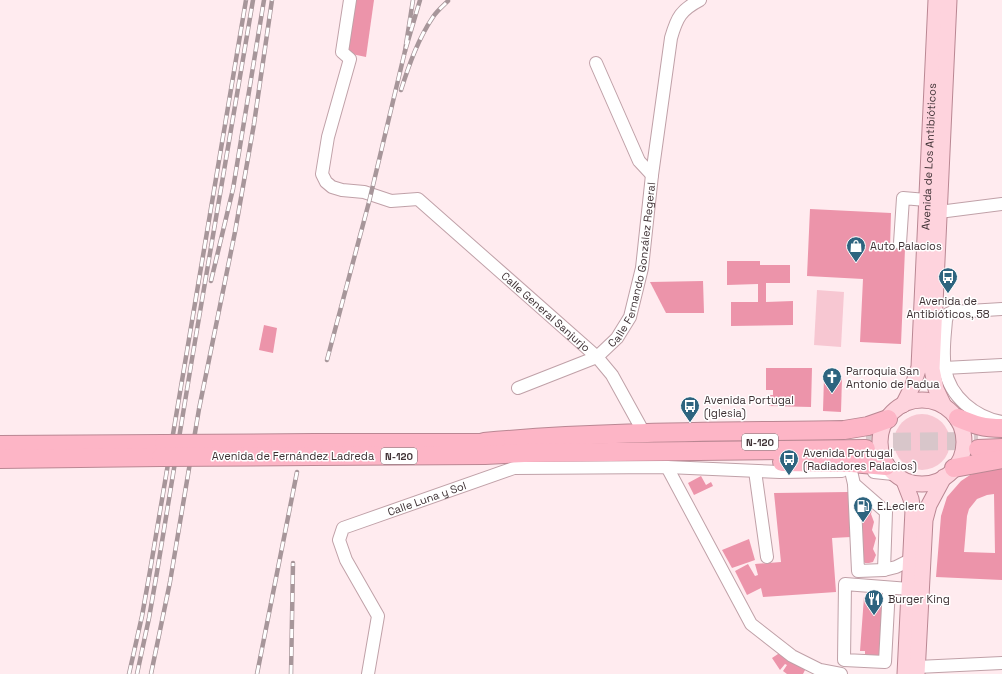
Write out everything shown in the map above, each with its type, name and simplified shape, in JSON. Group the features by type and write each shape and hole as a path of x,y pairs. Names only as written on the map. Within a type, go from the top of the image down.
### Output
{"highway":[{"path":"483,449 547,437 656,449 691,433 844,430 868,426 888,418"},
{"path":"958,418 976,426 1002,428"},
{"path":"1002,441 978,445 1002,448"},
{"name":"Avenida de Fernández Ladreda","path":"0,445 162,451"},
{"name":"N-120","path":"656,449 866,445"},
{"path":"483,449 580,461 852,463 895,474"},
{"name":"Avenida de Fernández Ladreda","path":"0,459 162,451 483,449 524,453 656,449"},
{"path":"949,473 1002,459"}],"main road":[{"name":"Avenida de Los Antibióticos","path":"903,405 913,385 919,367 936,0"},
{"name":"Avenida de Los Antibióticos","path":"944,406 936,389 932,369 949,0"},
{"path":"924,400 935,401 944,406 958,418 964,438 960,459 949,473 929,505 925,520 913,672 909,589 913,510 911,499 895,474 882,459 880,445 882,432 888,418 893,412 903,405 913,401 924,400"},
{"path":"895,474 915,483 926,484 949,473"}],"street":[{"name":"Calle General Sanjurjo","path":"350,0 342,52 350,59 328,137 322,174 326,182 332,187 342,190 364,192 391,201 418,199 597,357 612,375 656,449 751,624 792,656 820,670 841,674"},
{"name":"Calle Fernando González Regeral","path":"518,388 597,357 617,338 630,317 642,268 652,175 668,54 674,25 680,14 689,6 700,0"},
{"name":"Calle Fernando González Regeral","path":"596,63 639,161 652,175"},
{"path":"900,243 903,198 926,200"},
{"path":"939,212 1002,204"},
{"path":"1002,309 952,312 948,314 946,320 944,368 952,388 959,398 978,414 989,419 1002,422"},
{"path":"944,368 1002,365"},
{"path":"656,449 735,470 780,472 852,471 895,474"},
{"name":"Calle Luna y Sol","path":"368,674 378,616 346,560 339,540 343,528 514,468 656,449"},
{"path":"712,461 735,470"},
{"path":"755,471 767,557"},
{"path":"852,471 854,484 858,585"},
{"path":"854,484 886,512 884,570"},
{"path":"858,572 884,570 896,567 910,560"},
{"path":"889,588 885,662 844,660 845,584 909,589"},
{"path":"913,672 1002,663"}],"shaded area":[{"path":"817,290 844,292 841,347 814,345"},
{"path":"922,414 933,416 942,422 948,431 950,442 948,453 942,462 933,468 922,470 911,468 902,462 896,453 894,442 896,431 902,422 911,416"}],"building":[{"path":"355,0 374,0 366,57 347,53"},
{"name":"Auto Palacios","path":"810,209 891,213 890,249 905,249 901,344 860,342 863,279 807,276"},
{"path":"727,261 760,261 760,265 790,265 790,283 766,283 766,302 793,301 793,325 731,326 731,302 758,302 758,284 727,285"},
{"path":"703,281 704,313 666,313 650,282"},
{"path":"264,325 277,328 273,353 259,350"},
{"path":"766,368 812,368 811,407 769,406 769,395 773,395 773,390 766,390"},
{"name":"Parroquia San Antonio de Padua","path":"824,377 842,378 841,412 823,411"},
{"path":"1002,468 1002,580 936,577 941,516 947,497 961,481 970,475 981,471","holes":["994,494 995,553 964,552 969,509 977,499"]},
{"path":"701,476 706,485 711,482 713,486 694,495 688,483"},
{"path":"848,492 851,537 832,538 836,592 763,597 761,588 747,595 735,571 748,564 755,576 758,575 755,564 781,562 774,493"},
{"path":"866,500 873,507 871,514 874,522 872,530 876,538 873,549 876,555 873,562 869,563 865,563 862,560 861,502"},
{"path":"749,539 755,560 732,568 722,550"},
{"name":"Burger King","path":"864,597 886,598 880,657 865,657 865,651 860,651"},
{"path":"781,652 806,668 803,674 787,674 783,671 787,665 785,664 780,670 772,658"}],"tunnel":[{"path":"866,442 978,441"}],"railway":[{"path":"129,674 150,571 246,0"},
{"path":"137,674 157,572 253,0"},
{"path":"211,281 233,189 264,0"},
{"path":"151,674 170,582 199,409 235,232 254,124 272,0"},
{"path":"413,0 405,51 420,0"},
{"path":"401,90 418,43 435,15 448,1"},
{"path":"327,360 369,202 405,51"},
{"path":"257,674 297,472"},
{"path":"291,674 293,563"}],"place":[{"name":"Auto Palacios","path":"856,263"},
{"name":"Avenida de Antibióticos, 58","path":"948,294"},
{"name":"Parroquia San Antonio de Padua","path":"832,394"},
{"name":"Avenida Portugal (Iglesia)","path":"690,423"},
{"name":"Avenida Portugal (Radiadores Palacios)","path":"789,476"},
{"name":"E.Leclerc","path":"863,523"},
{"name":"Burger King","path":"874,616"}]}
